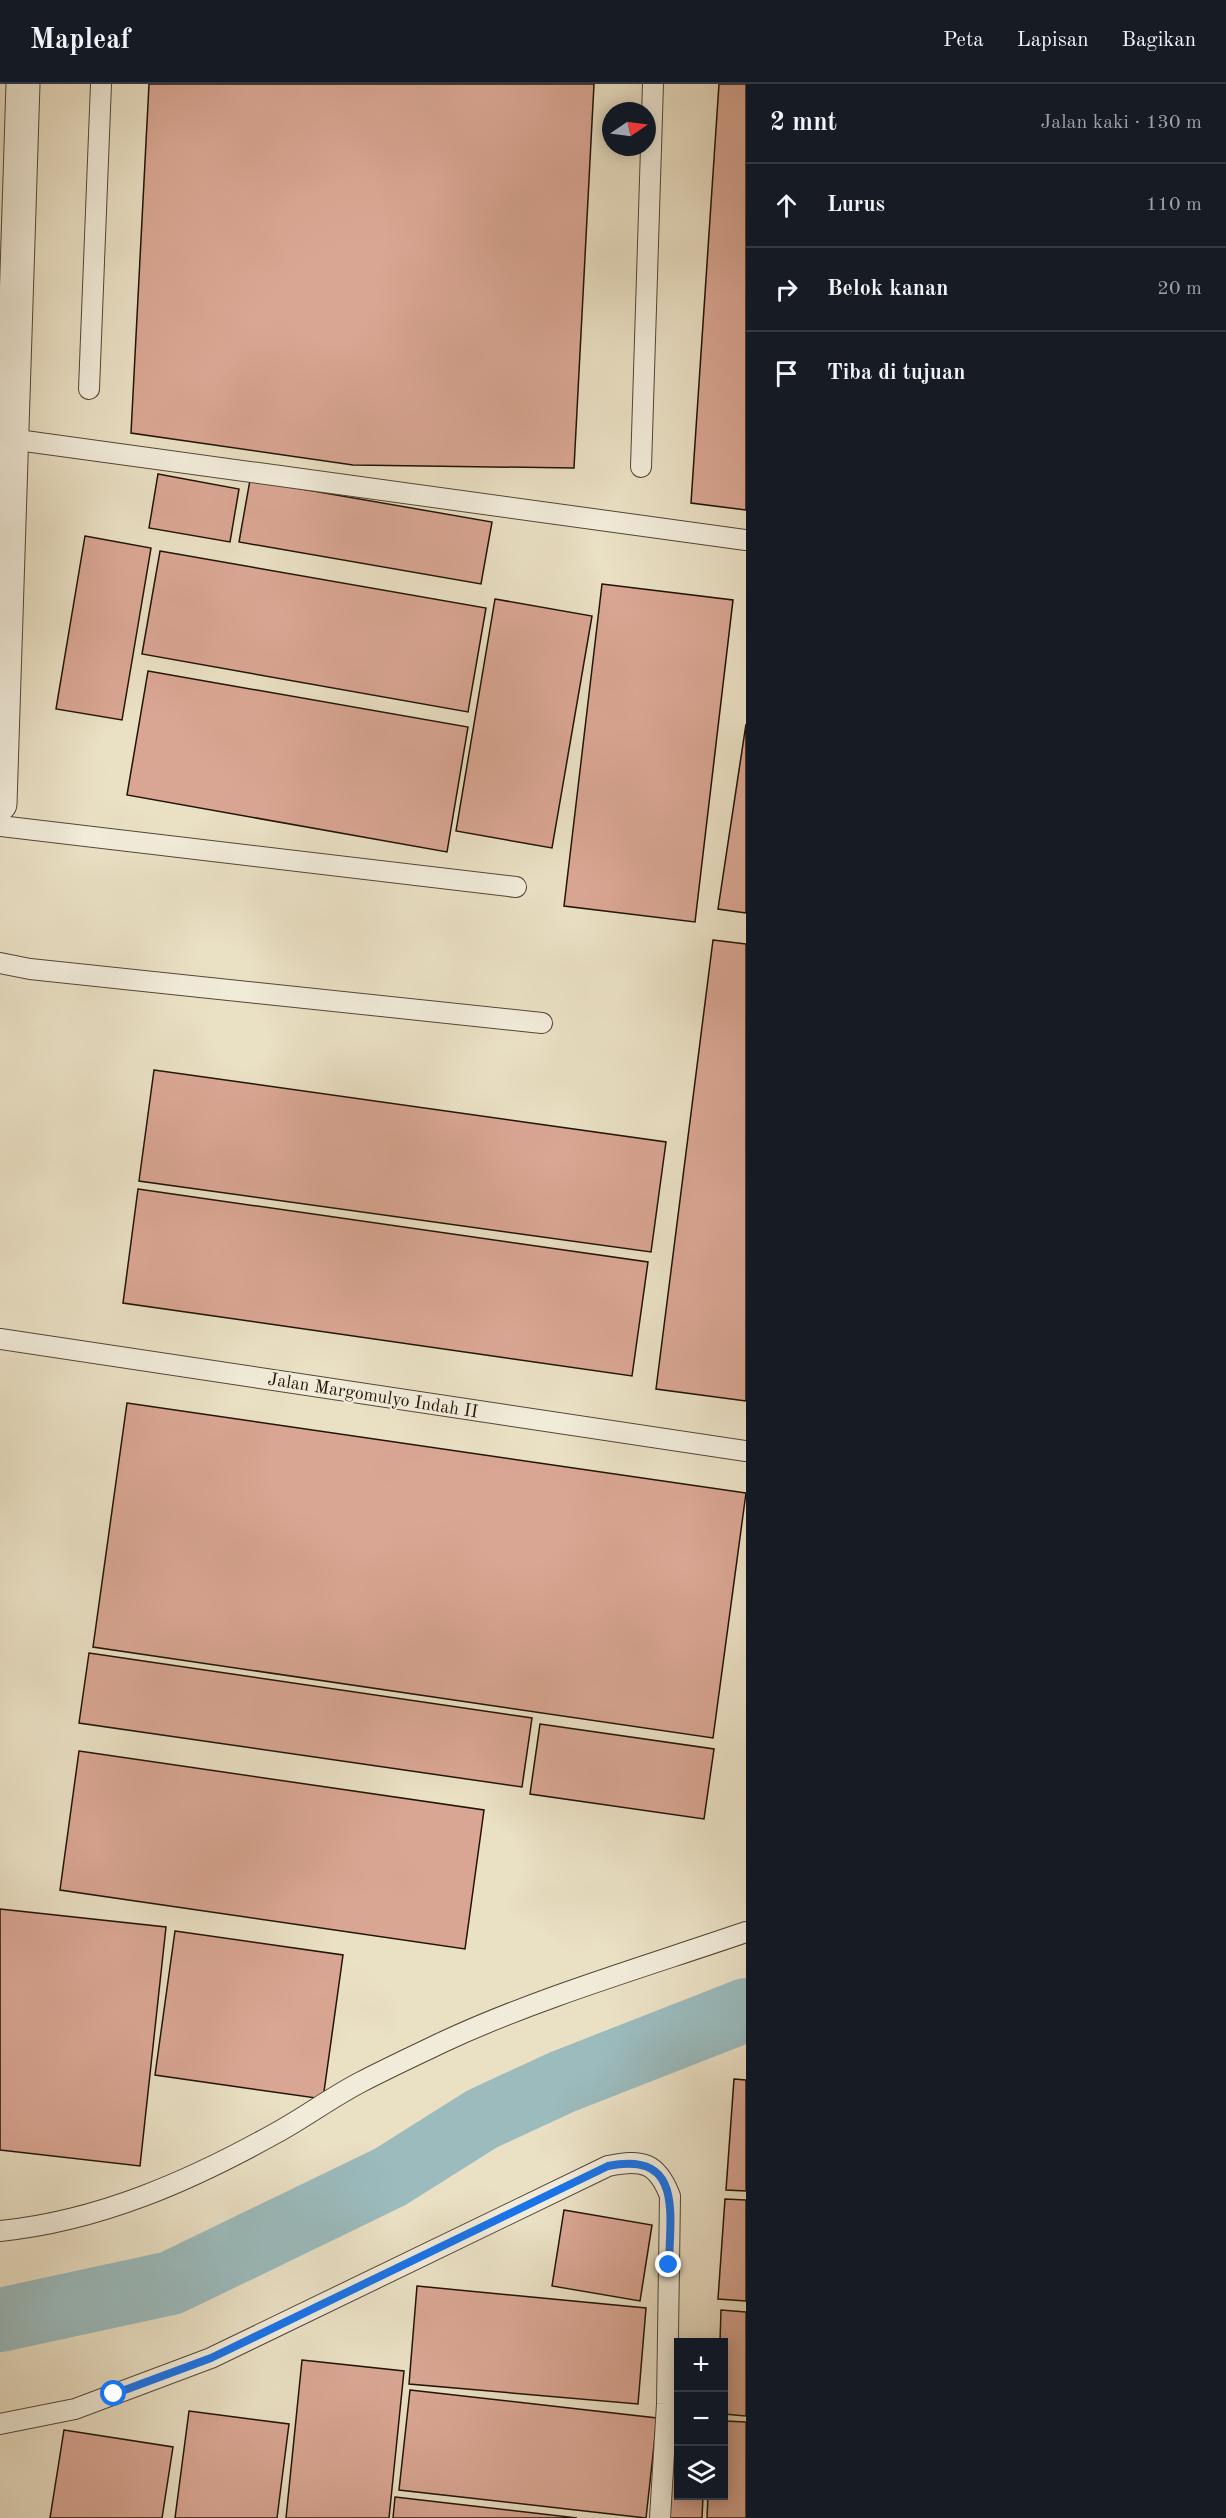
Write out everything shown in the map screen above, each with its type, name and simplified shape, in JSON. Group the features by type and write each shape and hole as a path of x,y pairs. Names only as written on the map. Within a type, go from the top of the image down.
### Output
{"street":[{"path":"0,804 8,273 23,84"}],"lane":[{"path":"89,389 101,84"},
{"path":"641,467 653,84"},
{"path":"7,439 746,540"},
{"path":"0,826 516,887"},
{"path":"0,963 42,970 542,1023"},
{"name":"Jalan Margomulyo Indah II","path":"0,1339 746,1451"},
{"path":"0,2231 38,2227 133,2202 198,2174 277,2133 360,2082 446,2041 561,1996 746,1932"},
{"path":"0,2424 75,2409 211,2358 608,2166 629,2162 645,2165 662,2175 670,2196 667,2404 660,2518"}],"building":[{"path":"149,84 594,84 574,468 353,465 131,433"},
{"path":"719,84 746,84 746,510 691,503"},
{"path":"158,474 239,489 230,542 149,528"},
{"path":"250,480 492,522 481,584 239,542"},
{"path":"85,536 151,548 122,720 56,709"},
{"path":"160,551 486,608 468,712 142,654"},
{"path":"602,584 733,600 695,922 564,906"},
{"path":"495,599 592,616 552,848 456,831"},
{"path":"148,671 468,727 447,852 127,795"},
{"path":"746,724 746,913 718,909"},
{"path":"713,940 746,944 746,1401 656,1389"},
{"path":"154,1070 666,1142 651,1252 139,1181"},
{"path":"138,1189 648,1262 632,1376 123,1303"},
{"path":"127,1403 746,1493 713,1738 93,1647"},
{"path":"89,1653 532,1718 522,1787 79,1723"},
{"path":"540,1724 714,1749 704,1819 530,1794"},
{"path":"79,1751 484,1810 465,1949 60,1890"},
{"path":"0,1909 166,1927 140,2166 0,2150"},
{"path":"175,1931 343,1955 323,2099 155,2075"},
{"path":"734,2079 746,2080 746,2191 726,2190"},
{"path":"725,2199 746,2200 746,2301 718,2299"},
{"path":"564,2210 652,2225 640,2301 552,2286"},
{"path":"417,2286 646,2308 638,2404 409,2384"},
{"path":"721,2310 746,2312 746,2416 728,2414 728,2338 720,2338"},
{"path":"302,2360 404,2371 389,2518 286,2518"},
{"path":"410,2390 657,2418 646,2518 399,2490"},
{"path":"668,2409 674,2410 674,2500 703,2500 702,2518 665,2518"},
{"path":"189,2411 289,2424 277,2518 175,2518"},
{"path":"728,2421 746,2422 746,2518 707,2518 708,2500 728,2500"},
{"path":"64,2430 173,2447 162,2518 50,2518"},
{"path":"395,2497 577,2518 393,2518"}],"waterway":[{"path":"0,2320 171,2283 390,2177 482,2119 562,2082 746,2010"}],"route":[{"path":"114,2394 211,2358 608,2166 629,2162 645,2165 662,2175 670,2196 669,2265"}]}
